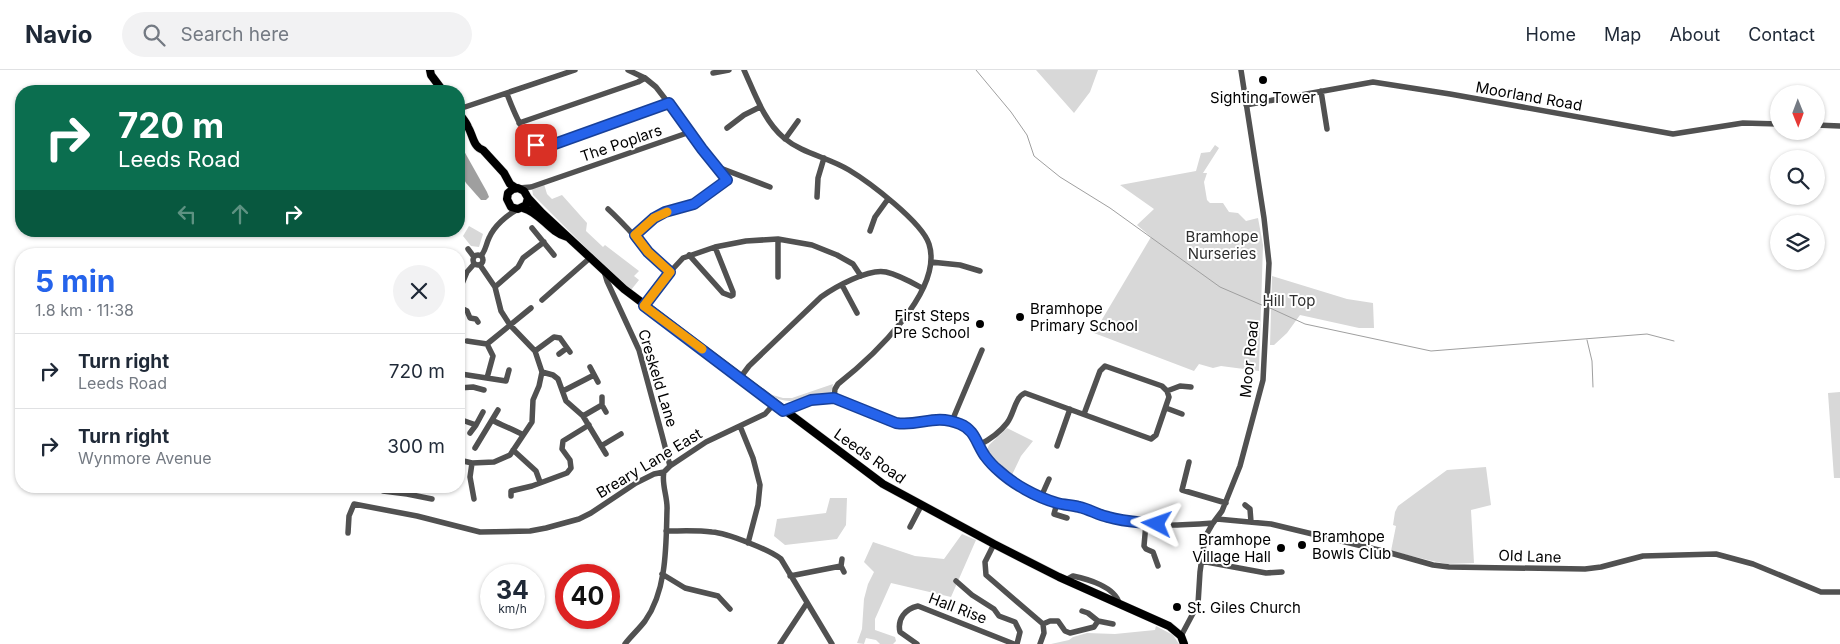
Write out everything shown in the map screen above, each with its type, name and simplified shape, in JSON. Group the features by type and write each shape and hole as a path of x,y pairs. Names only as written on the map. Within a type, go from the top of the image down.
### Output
{"highway":[{"path":"424,70 430,72 439,85"},
{"path":"465,121 479,149 483,150 504,172 510,184 524,191 528,197 527,203 520,209 511,208 507,200 499,168"},
{"path":"507,200 508,193 517,188"},
{"name":"Leeds Road","path":"528,197 604,271 644,306 883,484 920,506 1066,580 1169,626 1181,636"},
{"name":"Leeds Road","path":"520,209 533,212 561,236 571,239"},
{"path":"1181,636 1184,644"}],"street":[{"path":"465,109 575,70"},
{"path":"628,70 645,78 656,87 727,180 694,204 665,212 654,218 635,235"},
{"path":"713,73 729,70"},
{"path":"744,70 760,107 771,125 785,139 806,151 848,169 888,199 921,228 929,242 931,262 922,288 901,324 866,361 838,384 835,389 834,398"},
{"name":"Moor Road","path":"1181,636 1198,604 1205,537 1226,503 1240,466 1262,380 1268,291 1268,254 1240,70"},
{"path":"519,122 645,78"},
{"name":"Moorland Road","path":"1246,105 1372,82 1673,134 1738,123 1770,124"},
{"path":"1321,91 1327,129"},
{"path":"506,94 519,122 536,145 544,147 669,103"},
{"path":"727,128 744,115 760,107"},
{"path":"785,139 798,121"},
{"path":"1825,125 1840,126"},
{"name":"The Poplars","path":"517,188 532,187 690,132"},
{"path":"817,196 818,178 824,158"},
{"path":"715,166 770,186"},
{"path":"528,197 532,187"},
{"path":"870,231 873,221 888,199"},
{"path":"474,257 477,255 481,256 486,250 492,233 504,218 507,210 507,200"},
{"path":"504,218 520,209"},
{"path":"608,209 635,235 648,252 670,272"},
{"path":"532,228 554,255"},
{"path":"644,306 683,258 715,247 746,241 778,239 812,245 838,254 853,264 860,276"},
{"path":"778,239 778,278"},
{"path":"495,287 518,267 523,258 544,242"},
{"path":"689,255 724,293 731,296 733,292 715,247"},
{"path":"465,461 494,462 510,455 532,422 533,400 542,372 535,351 510,325 501,311 495,287 473,261 474,257 468,249"},
{"path":"465,277 467,272 483,261 481,256"},
{"path":"542,300 591,258"},
{"path":"931,262 960,265 980,272"},
{"name":"Creskeld Lane","path":"604,271 637,345 670,466"},
{"path":"740,378 749,366 821,296 860,276 877,271 885,272 922,288"},
{"path":"842,285 857,313"},
{"path":"467,341 487,344 530,308"},
{"path":"465,310 470,318 476,319 478,322"},
{"path":"535,351 554,337 560,338 568,350 559,354"},
{"path":"487,344 493,356 487,378"},
{"path":"783,411 811,400 834,398 896,423 906,425 939,419 952,421 982,350"},
{"path":"979,445 1006,424 1021,394 1028,393 1070,409 1151,439 1156,435 1169,397 1167,391 1162,386 1106,366 1100,371 1084,414"},
{"path":"590,367 598,382"},
{"path":"465,375 506,381 509,370"},
{"path":"542,372 558,379 566,401 583,416 606,454"},
{"path":"562,391 594,375"},
{"path":"1167,391 1180,386 1191,387"},
{"path":"465,388 473,387 484,390"},
{"path":"602,396 602,405 606,412"},
{"name":"Breary Lane East","path":"348,533 349,516 354,504 434,520 480,532 528,531 579,519 636,483 654,474 664,472 706,442 765,414 774,404"},
{"path":"583,416 602,405"},
{"path":"1166,408 1182,414"},
{"path":"1057,446 1070,409"},
{"path":"475,448 498,410"},
{"path":"470,433 483,412"},
{"path":"492,420 523,435"},
{"path":"465,421 476,425"},
{"name":"Old Lane","path":"952,421 966,427 974,434 984,455 1002,473 1041,497 1057,503 1080,507 1125,522 1167,525 1215,521 1251,522 1281,527 1433,565 1449,567 1585,569 1601,567 1643,556 1716,554 1754,564 1821,592 1840,592"},
{"path":"511,491 567,473 571,468 570,460 562,449 563,441 589,425"},
{"path":"740,426 753,458 760,485 758,505 748,543"},
{"path":"601,446 622,434"},
{"path":"514,450 536,471 540,482"},
{"path":"1189,462 1182,490 1226,503"},
{"path":"472,463 470,477 474,499"},
{"path":"624,644 646,620 656,598 662,574 666,554 667,496 663,479 664,472"},
{"path":"1041,497 1049,479"},
{"path":"399,493 432,499"},
{"path":"1057,503 1054,514 1067,518"},
{"path":"1244,505 1250,509 1251,522"},
{"path":"910,527 920,506"},
{"path":"1146,523 1144,546 1153,552 1158,566"},
{"path":"1196,524 1205,537"},
{"path":"666,531 713,532 748,543 781,559 832,644"},
{"path":"994,544 985,562 986,575 1042,624 1044,633 1040,644"},
{"path":"1201,561 1266,573 1282,572"},
{"path":"790,576 842,566"},
{"path":"662,574 685,588 718,596 730,609"},
{"path":"956,581 999,616 1015,622 1020,632 1016,644"},
{"path":"780,644 807,603"},
{"name":"Hall Rise","path":"917,644 900,632 899,624 906,612 918,606 1016,644"},
{"path":"1082,612 1088,613 1098,621 1114,624"},
{"path":"1042,624 1050,621 1058,622 1070,634 1094,628 1098,621"}],"green space":[{"path":"1036,70 1098,70 1090,92 1074,113"},
{"name":"Bramhope Nurseries","path":"1215,145 1219,148 1203,173 1207,173 1204,182 1207,200 1210,203 1223,203 1229,212 1238,213 1246,221 1258,218 1263,245 1259,371 1221,366 1213,368 1199,364 1194,371 1094,333 1151,237 1137,225 1154,209 1120,185 1196,171 1201,153 1210,152"},
{"path":"544,184 547,194 552,199 562,195 587,223 586,231 603,247 605,245 639,271 634,276 639,280 631,290 613,275 533,195 532,189"},
{"path":"469,226 483,234 479,247 471,246 464,237"},
{"name":"Hill Top","path":"1272,276 1347,299 1373,303 1374,328 1359,328 1300,315 1287,333 1274,345 1270,345"},
{"path":"833,384 831,394 822,394 793,401 778,399 769,394 783,398 792,398"},
{"path":"1840,392 1840,478 1834,478 1828,393"},
{"path":"1007,428 1033,441 1021,456 1011,477 996,464 987,450 989,445"},
{"path":"1486,467 1491,505 1471,510 1474,563 1447,564 1391,551 1396,526 1393,525 1395,512 1398,506 1447,470"},
{"path":"830,498 847,498 846,525 837,539 785,545 774,536 777,519 826,513"},
{"path":"962,534 976,540 951,597 891,583 875,619 875,630 895,637 896,641 893,644 880,644 876,640 866,638 864,644 857,643 862,629 864,599 874,572 864,562 873,542 915,556 944,559"},
{"path":"1156,626 1173,635 1179,644 1051,644 1087,633 1115,634 1155,630"}],"shaded area":[{"path":"465,153 489,197 486,200 481,200 466,183"}],"waterway":[{"path":"976,70 1011,112 1027,135 1034,156 1060,177 1110,208 1220,287 1264,306"},
{"path":"1270,308 1305,324 1431,351 1647,334 1674,341"},
{"path":"1587,340 1592,361 1593,387"}],"slow traffic":[{"path":"667,212 648,222 635,235 648,252 670,272 644,306 702,349"}],"place":[{"name":"Sighting Tower","path":"1263,80"},
{"name":"Bramhope Primary School","path":"1020,317"},
{"name":"First Steps Pre School","path":"980,324"},
{"name":"Bramhope Bowls Club","path":"1302,545"},
{"name":"Bramhope Village Hall","path":"1281,548"},
{"name":"St. Giles Church","path":"1177,607"}],"route":[{"path":"536,145 544,147 565,141 669,103 727,180 694,204 660,214 648,222 635,235 648,252 670,272 644,306 783,411 794,405 811,400 834,398 896,423 906,425 939,419 952,421 966,427 974,434 984,455 1007,478 1041,497 1057,503 1080,507 1125,522 1157,524"}]}
